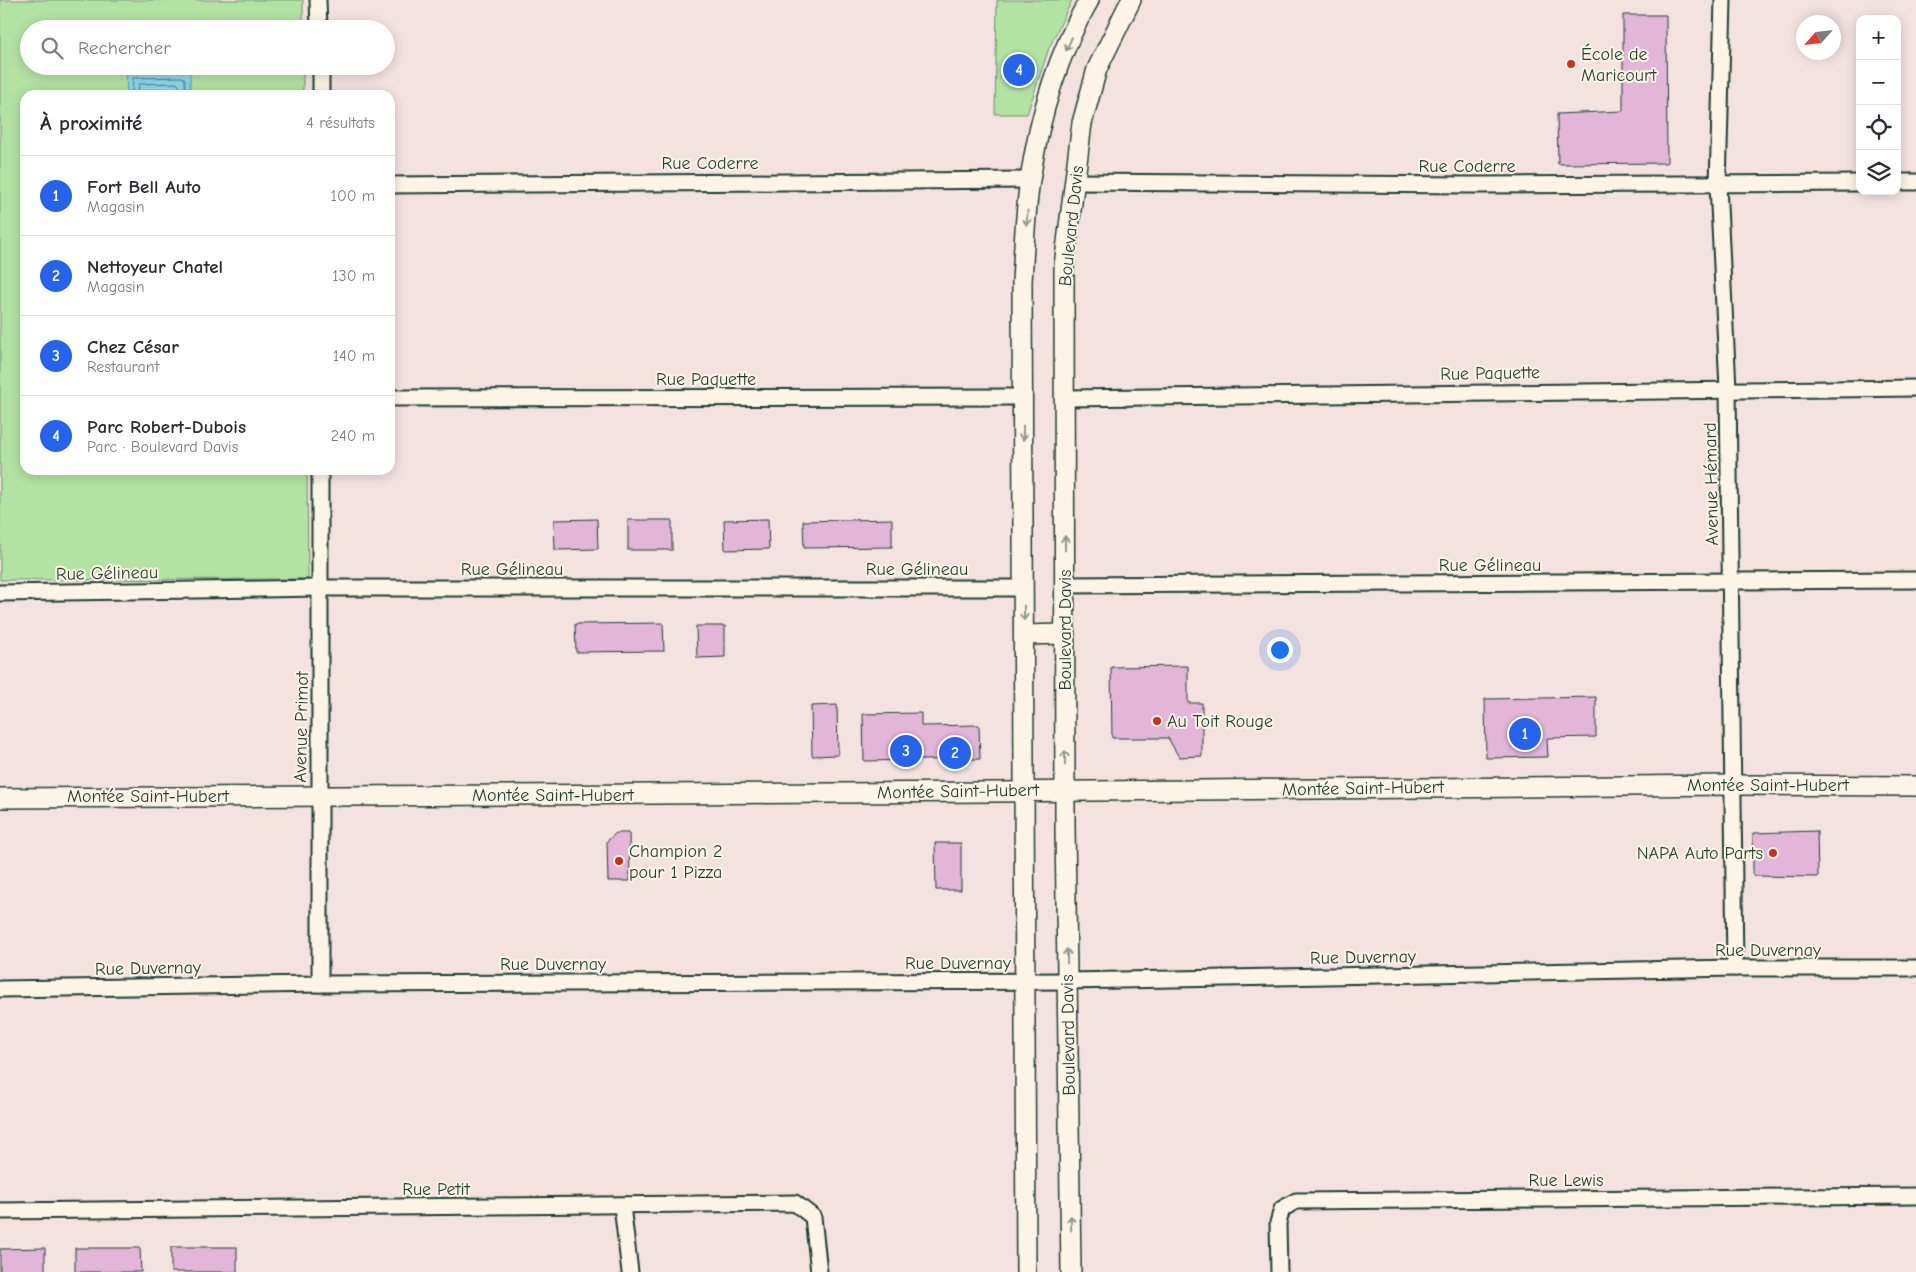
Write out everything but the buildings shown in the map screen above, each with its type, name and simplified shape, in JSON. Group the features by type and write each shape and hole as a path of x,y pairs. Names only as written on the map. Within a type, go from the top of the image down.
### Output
{"street":[{"path":"318,0 319,20"},
{"path":"1026,1272 1022,282 1030,180 1047,102 1063,58 1089,0"},
{"name":"Boulevard Davis","path":"1071,1272 1064,634 1064,266 1082,123 1097,69 1131,0"},
{"name":"Avenue Hémard","path":"1722,0 1718,185 1728,388 1735,968"},
{"path":"321,75 321,90"},
{"name":"Rue Coderre","path":"395,185 1030,180"},
{"name":"Rue Coderre","path":"1074,182 1718,185 1856,183"},
{"path":"1901,182 1916,182"},
{"name":"Rue Paquette","path":"1065,398 1728,388 1916,388"},
{"name":"Rue Paquette","path":"395,398 1022,397"},
{"name":"Avenue Primot","path":"320,475 320,984"},
{"name":"Rue Gélineau","path":"1064,585 1916,580"},
{"name":"Rue Gélineau","path":"0,593 321,588 1024,588"},
{"path":"1024,635 1064,634"},
{"name":"Montée Saint-Hubert","path":"0,798 1025,792 1066,790 1733,785 1916,786"},
{"name":"Rue Duvernay","path":"0,989 320,984 1068,981 1735,968 1916,968"},
{"name":"Rue Lewis","path":"1279,1272 1278,1223 1282,1209 1296,1202 1916,1196"},
{"name":"Rue Petit","path":"0,1212 795,1203 813,1217 819,1272"},
{"path":"622,1206 630,1272"}],"green space":[{"path":"0,0 303,0 303,20 20,20 20,75 303,75 303,90 20,90 20,475 307,475 308,579 0,580"},
{"path":"997,0 1072,0 1049,48 1027,114 995,114"}],"water":[{"path":"126,75 190,75 190,90 127,90"}],"place":[{"name":"École de Maricourt","path":"1571,64"},
{"name":"Parc Robert-Dubois","path":"1019,70"},
{"name":"Au Toit Rouge","path":"1157,721"},
{"name":"Fort Bell Auto","path":"1525,734"},
{"name":"Chez César","path":"906,751"},
{"name":"Nettoyeur Chatel","path":"955,753"},
{"name":"NAPA Auto Parts","path":"1773,853"},
{"name":"Champion 2 pour 1 Pizza","path":"619,861"}]}
